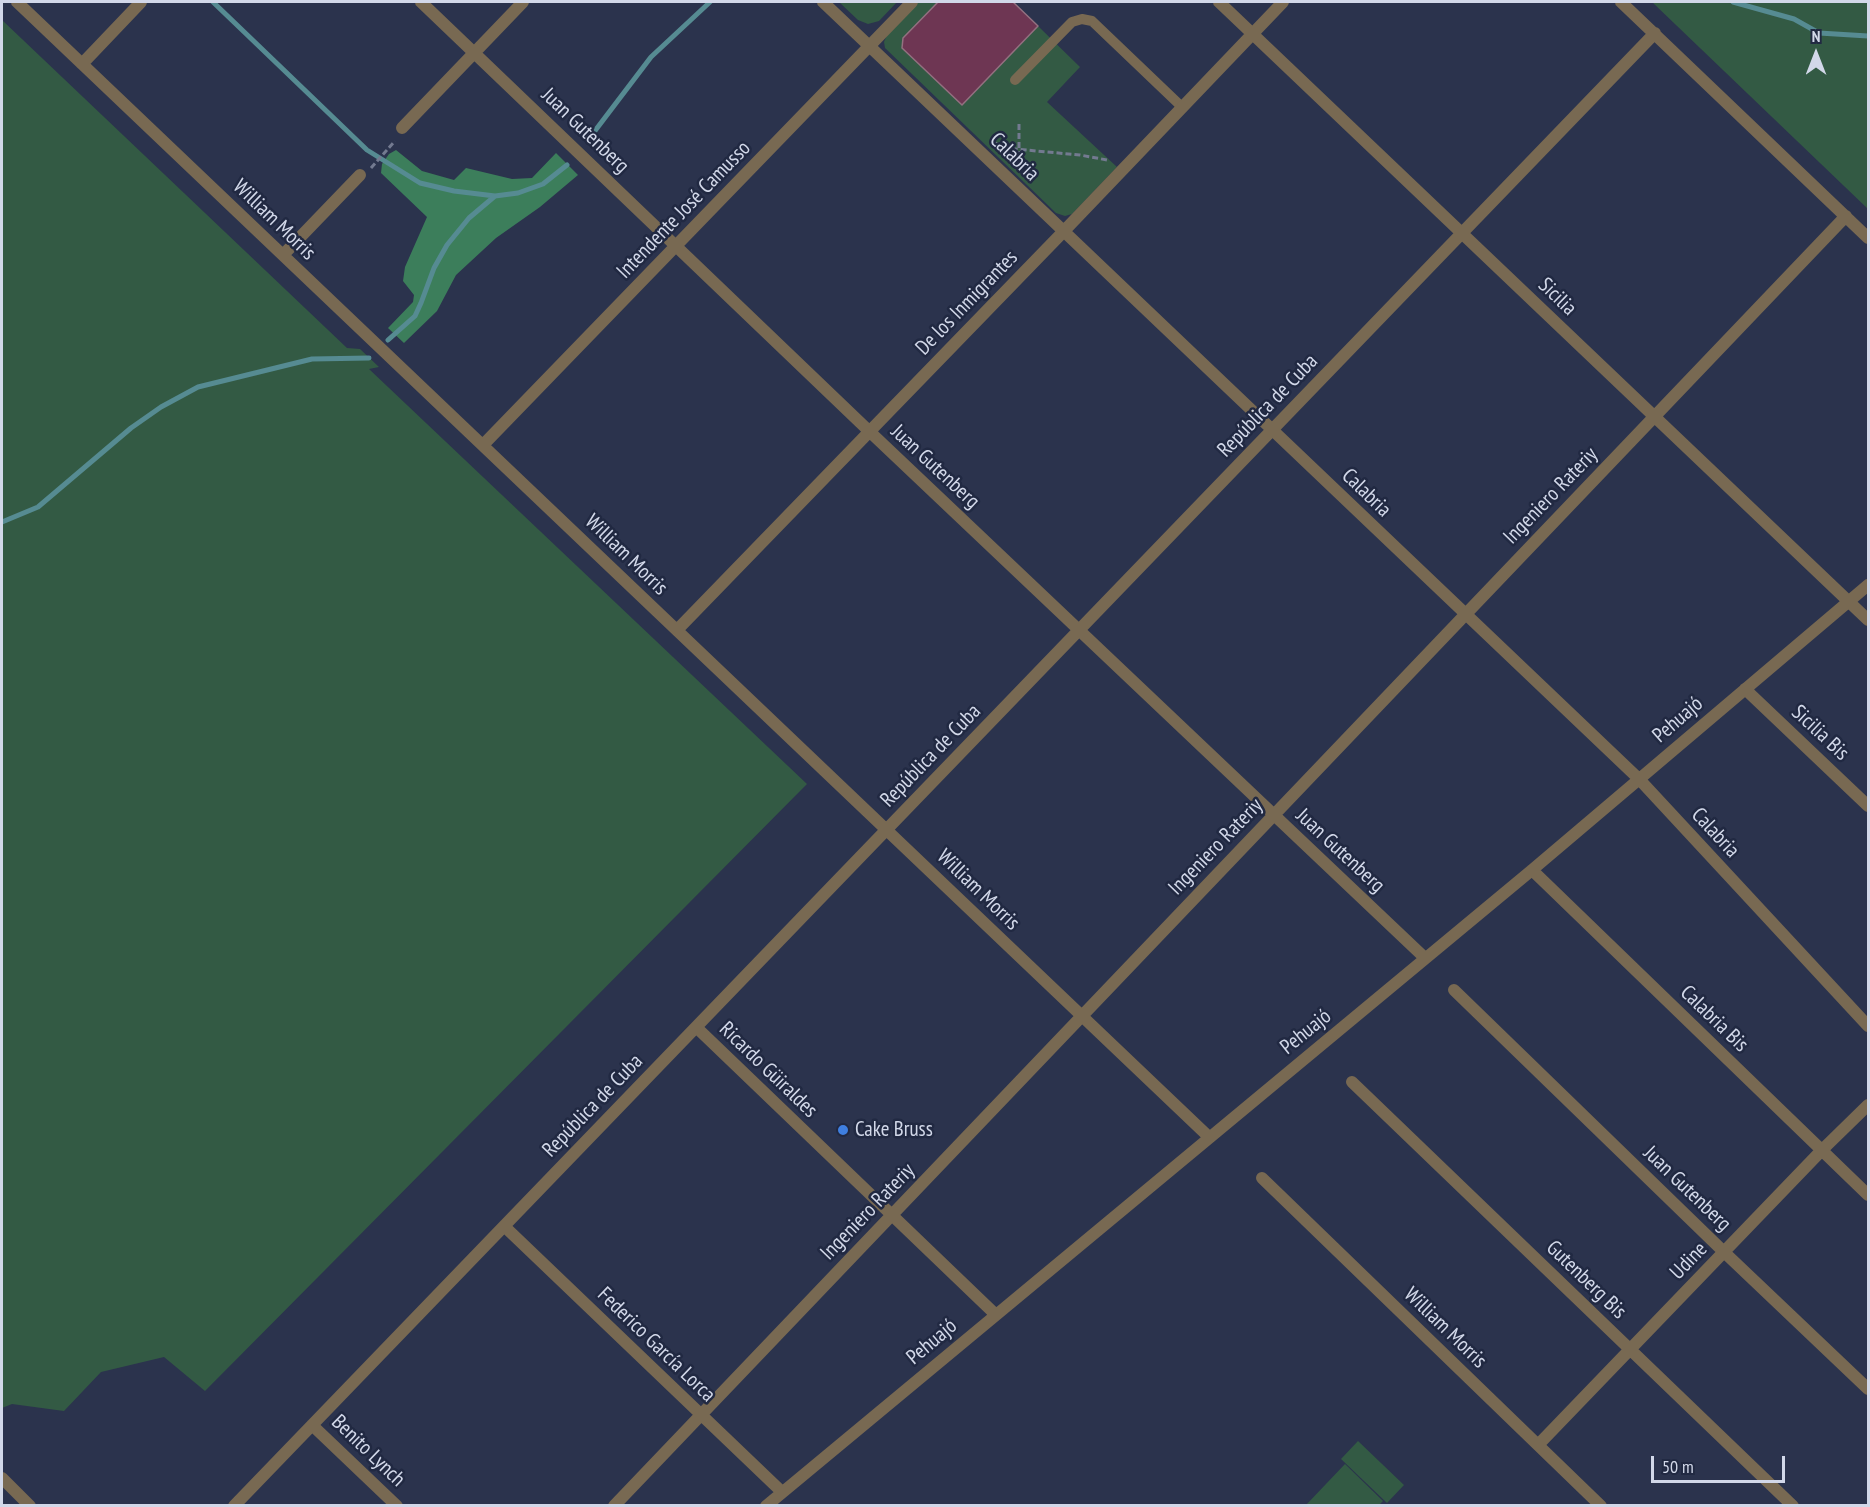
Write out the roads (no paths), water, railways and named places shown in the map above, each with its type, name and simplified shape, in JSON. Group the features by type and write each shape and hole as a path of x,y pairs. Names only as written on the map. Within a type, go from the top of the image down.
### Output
{"street":[{"name":"William Morris","path":"16,2 1209,1137"},
{"path":"82,64 141,2"},
{"name":"Juan Gutenberg","path":"421,2 1425,958"},
{"path":"402,128 523,2"},
{"name":"Calabria","path":"823,2 1639,779 1869,1026"},
{"name":"Intendente José Camusso","path":"483,445 912,2"},
{"name":"Sicilia","path":"1219,2 1869,620"},
{"name":"De los Inmigrantes","path":"677,630 1283,2"},
{"path":"1621,2 1869,238"},
{"name":"República de Cuba","path":"234,1506 1654,33"},
{"path":"283,255 360,175"},
{"name":"Ingeniero Rateriy","path":"614,1506 1846,216"},
{"name":"Pehuajó","path":"766,1506 1532,870 1869,585"},
{"name":"Sicilia Bis","path":"1745,689 1869,806"},
{"name":"Calabria Bis","path":"1532,870 1869,1195"},
{"name":"Juan Gutenberg","path":"1454,990 1869,1389"},
{"name":"Ricardo Güiraldes","path":"696,1027 995,1314"},
{"name":"Gutenberg Bis","path":"1352,1082 1793,1506"},
{"name":"Udine","path":"1538,1445 1822,1150 1869,1105"},
{"name":"William Morris","path":"1262,1178 1601,1506"},
{"name":"Federico García Lorca","path":"504,1226 782,1492"},
{"name":"Benito Lynch","path":"312,1425 397,1506"},
{"path":"2,1478 30,1506"}],"lane":[{"path":"1015,80 1072,22 1092,21 1182,107"}],"waterway":[{"path":"213,2 367,150 420,183 454,191 495,196"},
{"path":"588,140 651,57 710,2"},
{"path":"1733,2 1794,19 1819,33 1868,36"},
{"path":"388,340 415,316 434,268 447,245 469,218 495,196 518,193 543,184 567,165"},
{"path":"2,522 38,507 131,428 161,407 198,387 312,359 369,358"}],"place":[{"name":"Cake Bruss","path":"843,1130"}]}
